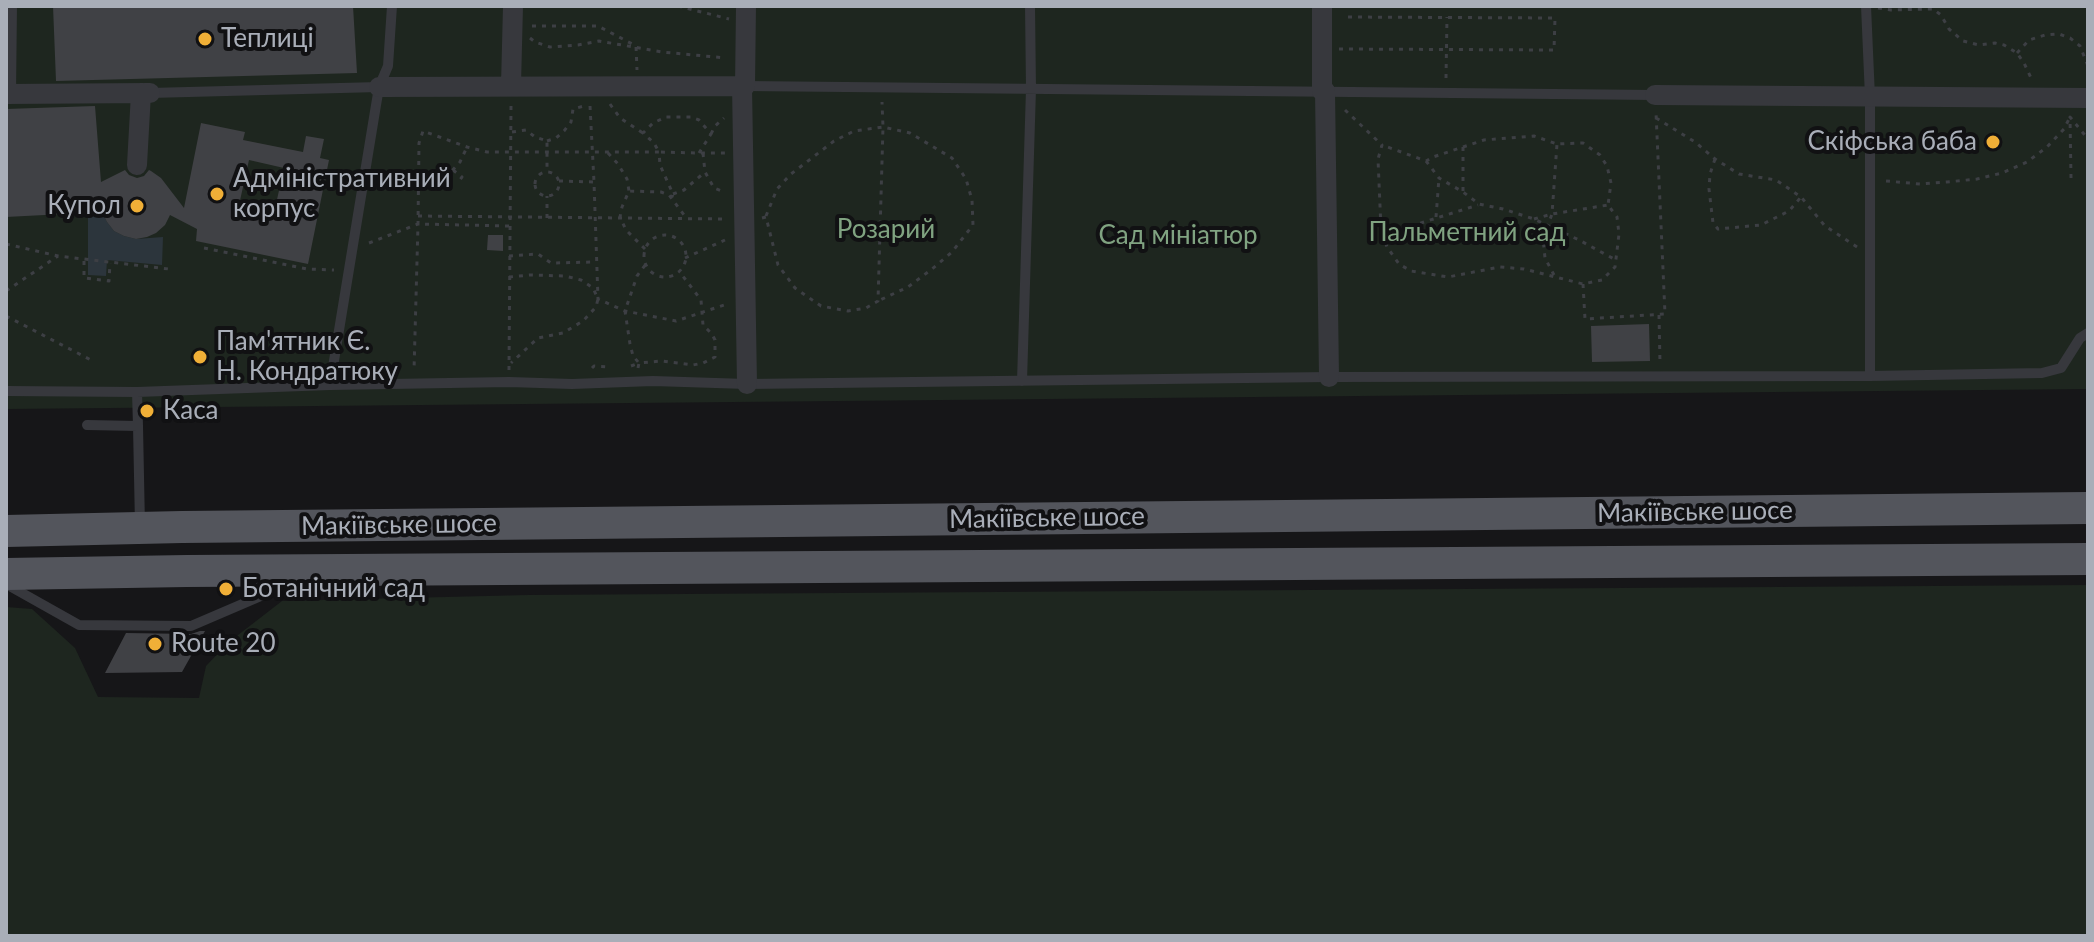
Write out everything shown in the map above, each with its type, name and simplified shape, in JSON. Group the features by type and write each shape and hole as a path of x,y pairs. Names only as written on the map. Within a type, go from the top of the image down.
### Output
{"main road":[{"name":"Макіївське шосе","path":"6,531 2088,508"},
{"name":"Макіївське шосе","path":"6,574 2088,559"}],"street":[{"path":"7,6 6,94 146,93 137,165"},
{"path":"1322,11 1329,377"},
{"path":"746,13 744,187 747,384"},
{"path":"511,85 514,19"},
{"path":"379,87 744,86"},
{"path":"1655,95 2031,97 2076,104"}],"lane":[{"path":"330,385 379,87 388,66 392,6"},
{"path":"1022,381 1031,89 1030,6"},
{"path":"1866,6 1870,97 1870,376"},
{"path":"744,86 1655,95"},
{"path":"146,93 379,87"},
{"path":"6,391 180,392 330,385 509,382 747,384 2042,373 2061,368 2080,338 2088,333"},
{"path":"137,392 140,528"},
{"path":"87,425 138,426"},
{"path":"6,584 79,625 191,626 321,570"}],"path":[{"path":"678,6 727,19 746,13"},
{"path":"1866,6 1891,10 1933,9 1963,41 1979,45 2004,45 2017,53 2024,63 2032,81 2031,97"},
{"path":"1322,11 1555,18 1554,50 1322,48"},
{"path":"1446,92 1447,17"},
{"path":"514,19 598,26 636,46"},
{"path":"514,19 535,42 550,47 599,41 746,62"},
{"path":"2017,53 2029,40 2059,34 2080,46 2088,66"},
{"path":"636,46 637,85"},
{"path":"509,382 511,85"},
{"path":"588,85 590,94 610,104 620,118 654,143 673,196 687,219"},
{"path":"878,301 883,127 881,88"},
{"path":"1323,91 1382,145 1426,161 1439,178 1479,204 1534,219 1616,260"},
{"path":"1583,284 1585,319 1665,314 1655,95"},
{"path":"509,365 538,338 563,333 583,321 596,307 598,299 590,101 582,108 573,109 571,122 556,138 547,141 526,130 510,132"},
{"path":"1870,179 1920,184 1977,179 2002,173 2027,162 2047,147 2064,129 2076,104"},
{"path":"2076,104 2088,139"},
{"path":"2071,178 2076,104"},
{"path":"643,133 653,123 666,117 699,120 711,134 701,153 705,172 714,188 727,193 744,187"},
{"path":"1656,118 1739,174 1776,180 1801,197 1825,226 1870,254"},
{"path":"883,127 910,133 952,158 966,179 972,200 973,225 952,252 908,287 866,308 848,311 821,306 795,288 778,265 766,217 777,189 791,174 834,141 854,131 883,127"},
{"path":"414,383 419,143 423,131 487,152 744,153"},
{"path":"1382,145 1378,159 1381,229 1387,247 1399,264 1411,271 1448,277 1500,267 1524,269 1583,284 1602,280 1615,267 1619,234 1617,217 1608,205 1611,183 1607,166 1600,155 1583,143 1557,144 1534,136 1484,140 1426,161"},
{"path":"547,141 547,171"},
{"path":"1554,276 1545,258 1543,238 1552,214 1557,144"},
{"path":"1463,146 1463,192"},
{"path":"364,188 434,182 453,170 467,147"},
{"path":"607,152 627,179 629,191 620,217 626,230 645,249 646,264 652,273 672,276 679,271 685,258 680,242 668,236 655,238 645,249"},
{"path":"1715,159 1709,189 1713,223 1718,229 1761,225 1789,211 1801,197"},
{"path":"453,170 462,177"},
{"path":"547,171 555,174 559,181 555,193 547,196 537,191 534,184 539,174 547,171"},
{"path":"629,191 661,192 673,196 705,172"},
{"path":"1436,217 1439,178"},
{"path":"559,181 594,182"},
{"path":"547,196 547,218"},
{"path":"1381,229 1405,228 1479,204"},
{"path":"1534,219 1608,205"},
{"path":"418,216 687,219 745,226"},
{"path":"685,258 766,217"},
{"path":"353,249 418,224 509,226"},
{"path":"6,244 58,256 169,269"},
{"path":"204,248 307,269 349,271"},
{"path":"509,256 538,254 551,263 596,262"},
{"path":"6,291 58,256"},
{"path":"86,260 84,278 109,281 108,263"},
{"path":"639,363 633,356 625,311 637,276 646,264"},
{"path":"572,384 594,366 621,367 662,361 693,365 715,357 715,340 703,325 701,300 679,271"},
{"path":"509,277 565,276 581,280 593,288 598,299 625,311 676,321 718,308 746,295"},
{"path":"1659,315 1661,375"},
{"path":"6,316 91,360"},
{"path":"635,381 639,363"}],"green space":[{"path":"6,6 2088,6 2088,389 6,409"},
{"path":"2088,585 2088,936 6,936 6,607 32,609 75,648 98,697 199,698 206,666 229,642 282,601 528,595"}],"shaded area":[{"path":"102,212 114,231 124,236 136,239 163,237 162,265 107,260 106,276 88,275 88,213"}],"building":[{"name":"Теплиці","path":"53,6 353,6 357,73 56,81"},
{"path":"95,106 101,182 125,170 137,178 149,170 161,178 184,208 201,123 245,132 243,140 303,152 306,136 324,139 320,158 329,160 308,264 196,241 197,229 170,215 156,233 136,239 114,231 102,212 6,217 6,109","holes":["249,160 284,168 274,213 239,205"]},
{"path":"488,235 503,235 503,251 487,250"},
{"path":"1649,324 1650,361 1592,362 1591,326"},
{"path":"205,631 182,672 105,673 126,633 191,634"}],"place":[{"name":"Теплиці","path":"205,39"},
{"name":"Скіфська баба","path":"1993,142"},
{"name":"Адміністративний корпус","path":"217,194"},
{"name":"Купол","path":"137,206"},
{"name":"Пам'ятник Є. Н. Кондратюку","path":"200,357"},
{"name":"Каса","path":"147,411"},
{"name":"Ботанічний сад","path":"226,589"},
{"name":"Route 20","path":"155,644"}],"park label":[{"name":"Розарий","path":"886,230"},
{"name":"Пальметний сад","path":"1467,233"},
{"name":"Сад мініатюр","path":"1178,236"}]}
